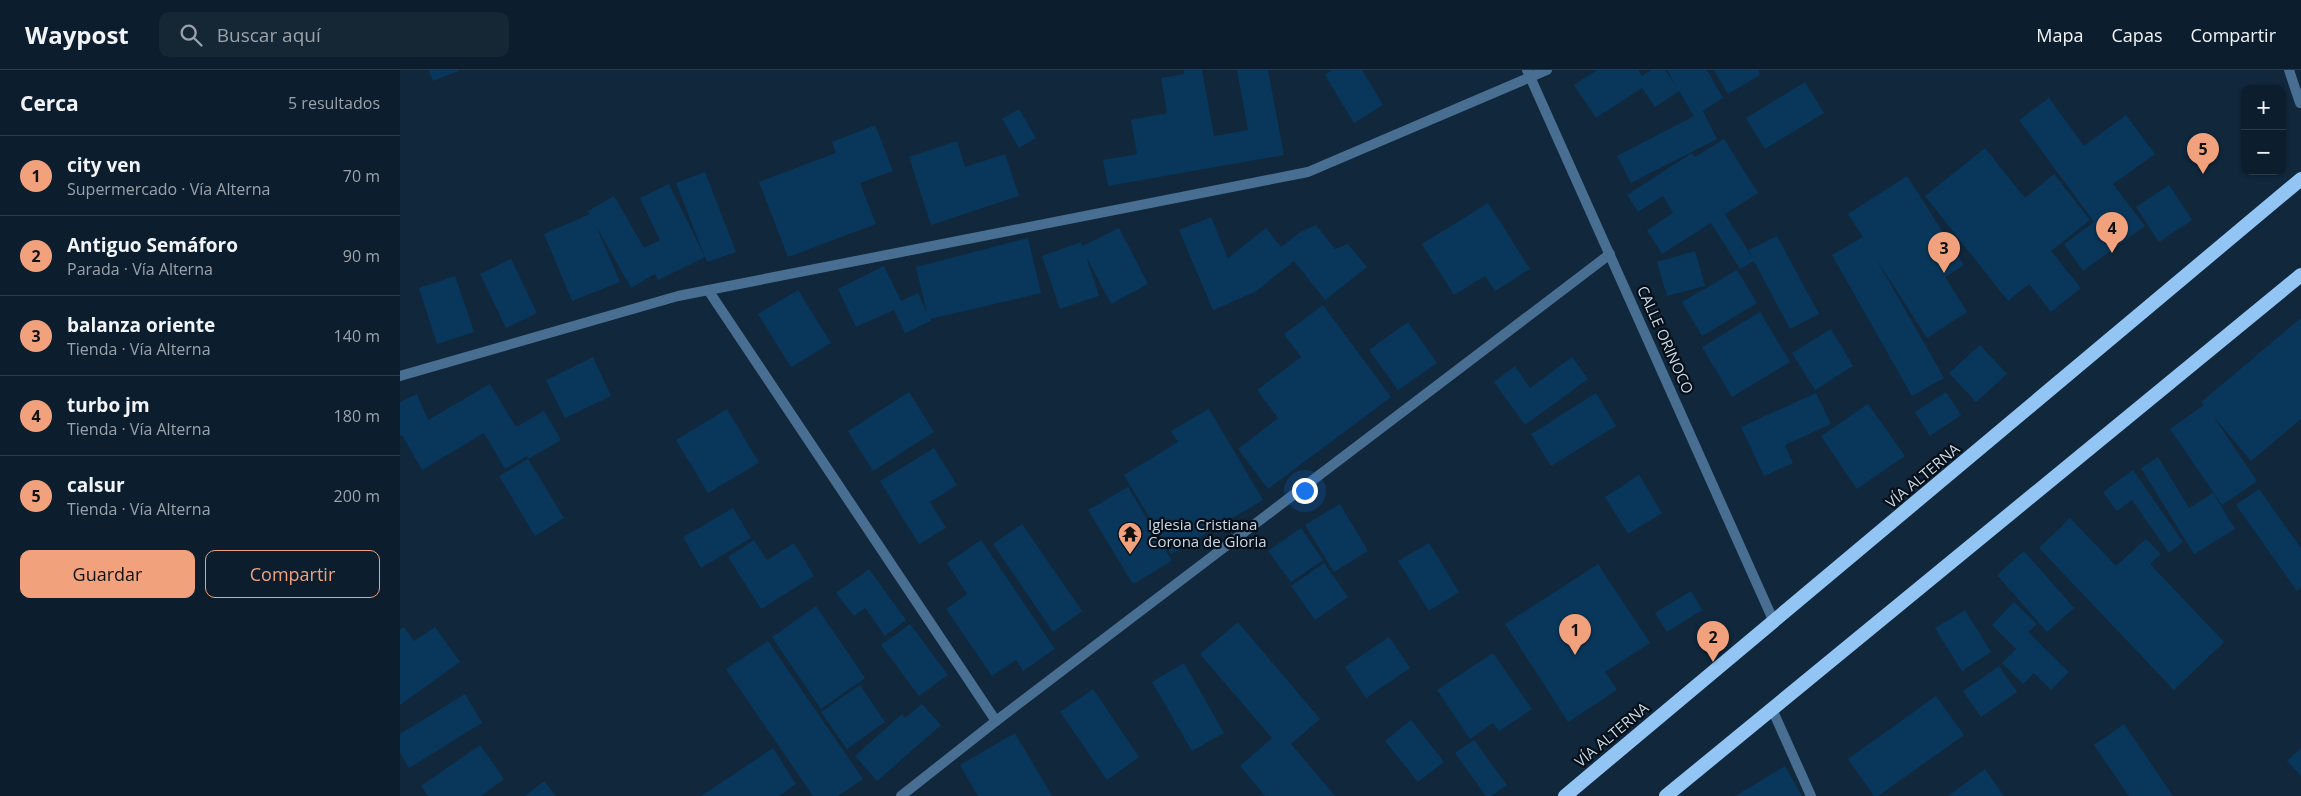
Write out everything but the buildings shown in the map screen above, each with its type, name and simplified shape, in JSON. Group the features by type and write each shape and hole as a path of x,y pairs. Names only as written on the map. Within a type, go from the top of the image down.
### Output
{"highway":[{"name":"VÍA ALTERNA","path":"1565,796 2301,179"},
{"path":"1666,796 2301,274"}],"street":[{"path":"400,376 678,296 1308,172 1529,74 1548,70"},
{"path":"2289,70 2300,104"},
{"name":"CALLE ORINOCO","path":"1529,74 1774,622"},
{"path":"901,796 996,721 1610,254"},
{"path":"708,290 996,721"},
{"path":"1772,709 1811,796"}],"place":[{"name":"calsur","path":"2203,174"},
{"name":"turbo jm","path":"2112,253"},
{"name":"balanza oriente","path":"1944,273"},
{"name":"Iglesia Cristiana Corona de Gloria","path":"1130,555"},
{"name":"city ven","path":"1575,655"},
{"name":"Antiguo Semáforo","path":"1713,662"}]}
